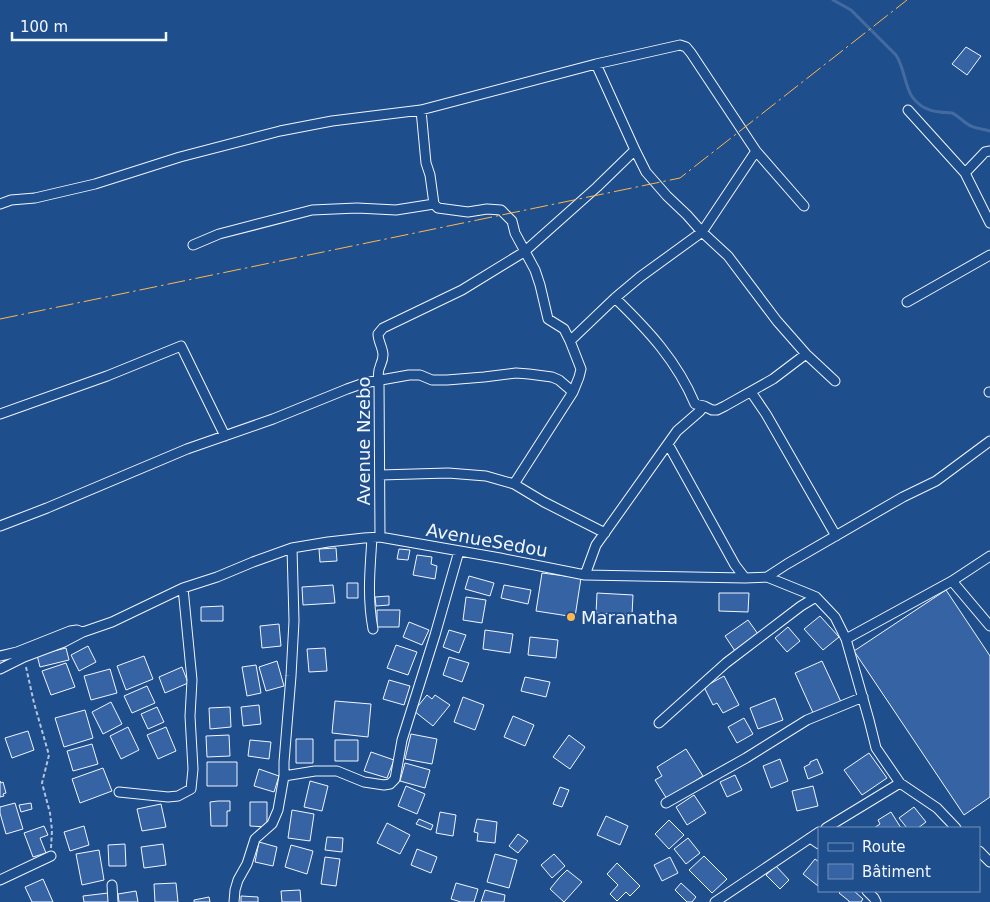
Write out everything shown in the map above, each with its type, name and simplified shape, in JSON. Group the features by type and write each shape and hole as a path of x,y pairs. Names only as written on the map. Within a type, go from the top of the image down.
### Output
{"street":[{"path":"0,204 11,200 35,198 95,184 180,157 280,131 332,121 421,110 596,64 680,45 686,47 691,53 756,151 804,206"},
{"path":"596,64 646,172 702,232 728,256 777,321 806,354 835,382"},
{"path":"421,110 426,164 430,175 434,204 438,208 460,212 487,209 501,210 512,221 515,233 535,270 548,319 564,329 580,369 573,392 514,484"},
{"path":"908,110 965,173 990,223"},
{"path":"524,252 636,150"},
{"path":"570,341 615,298 702,232 756,151"},
{"path":"965,173 985,152 990,151"},
{"path":"193,245 219,234 312,210 357,208 396,210 434,204"},
{"name":"Avenue Nzebo","path":"373,629 370,614 369,588 376,538 380,475 378,370 383,356 378,334 382,328 462,290 524,252"},
{"path":"907,302 990,255"},
{"path":"615,298 645,327 670,359 688,387 695,404 712,410 717,410 773,379 806,354"},
{"path":"0,414 107,376 181,346 225,436"},
{"path":"0,526 187,449 273,419 364,383 409,375 420,375 432,380 446,380 516,373 552,377 559,380 573,392"},
{"path":"751,392 766,414 836,536"},
{"path":"585,575 596,545 677,431 704,406"},
{"path":"767,578 787,564 936,481 990,441"},
{"path":"668,444 735,564 745,578"},
{"path":"380,475 448,474 486,476 514,484 544,502 605,533"},
{"name":"AvenueSedou","path":"83,632 112,622 183,588 292,548 364,538 376,538 459,551 585,575 767,578 816,597 835,617 846,639 876,748 900,783"},
{"path":"234,902 238,880 247,864 255,840 272,824 278,810 284,776 294,621 292,548"},
{"path":"284,776 315,771 337,771 364,782 384,785 390,784 395,779 402,740 435,636 459,551"},
{"path":"846,639 952,581 990,556"},
{"path":"952,581 990,626"},
{"path":"119,792 168,797 178,796 191,789 193,769 190,716 192,680 183,588"},
{"path":"659,723 726,663 801,606 816,597"},
{"path":"0,656 18,652 70,631 77,630 83,632"},
{"path":"0,669 83,632"},
{"path":"666,803 746,758 807,720 863,697"},
{"path":"828,827 900,783 936,808 955,827"},
{"path":"715,902 818,833"},
{"path":"810,838 818,843"},
{"path":"0,880 50,856"},
{"path":"112,885 113,902"},
{"path":"868,892 876,902"}],"path":[{"path":"24,658 34,703 49,755 42,782 50,813 52,830 50,856"}],"building":[{"path":"966,47 981,56 967,75 952,64"},
{"path":"336,548 337,561 320,562 319,549"},
{"path":"399,549 410,550 408,560 397,559"},
{"path":"417,555 432,557 431,564 437,566 435,579 413,575"},
{"path":"542,573 581,578 575,617 536,611"},
{"path":"469,576 494,583 490,596 465,589"},
{"path":"347,583 358,583 358,598 347,598"},
{"path":"333,585 335,603 303,605 302,587"},
{"path":"504,585 531,590 528,604 501,598"},
{"path":"946,590 990,656 990,797 964,815 854,651"},
{"path":"597,593 633,595 632,615 596,613"},
{"path":"719,593 749,593 748,612 719,611"},
{"path":"389,596 389,605 376,606 375,597"},
{"path":"466,597 486,600 482,623 463,620"},
{"path":"223,606 223,621 201,621 201,607"},
{"path":"377,610 400,610 399,627 377,627"},
{"path":"820,616 839,637 823,650 804,629"},
{"path":"748,620 758,634 735,651 725,636"},
{"path":"409,622 429,630 422,645 403,637"},
{"path":"279,624 281,646 262,648 260,626"},
{"path":"788,627 800,641 787,652 775,638"},
{"path":"449,630 466,635 459,653 443,647"},
{"path":"485,630 513,634 510,653 483,649"},
{"path":"530,637 558,640 556,658 528,655"},
{"path":"396,645 417,652 408,675 387,668"},
{"path":"88,646 96,662 79,671 71,655"},
{"path":"66,648 69,660 40,667 37,655"},
{"path":"325,648 327,671 309,672 307,649"},
{"path":"144,656 153,679 126,690 117,666"},
{"path":"449,657 469,663 462,682 443,675"},
{"path":"277,661 284,686 266,691 259,667"},
{"path":"822,661 841,702 814,715 795,673"},
{"path":"66,663 75,687 51,695 42,671"},
{"path":"256,665 261,693 247,696 242,667"},
{"path":"182,667 188,683 165,693 159,677"},
{"path":"110,669 117,693 91,700 84,676"},
{"path":"724,676 739,705 723,713 717,703 713,705 704,687"},
{"path":"525,677 550,682 546,697 521,691"},
{"path":"389,680 410,686 404,705 383,699"},
{"path":"147,686 155,703 132,713 124,696"},
{"path":"427,695 432,699 435,695 450,705 433,726 414,711"},
{"path":"463,697 484,705 475,730 454,722"},
{"path":"775,698 783,720 758,729 750,708"},
{"path":"335,701 371,704 368,737 332,733"},
{"path":"111,702 122,724 103,734 92,712"},
{"path":"259,705 261,724 243,726 241,707"},
{"path":"157,707 164,722 148,729 141,714"},
{"path":"230,707 231,727 210,729 209,708"},
{"path":"85,710 93,738 64,747 55,718"},
{"path":"513,716 534,725 525,746 504,737"},
{"path":"744,718 753,734 737,743 728,727"},
{"path":"128,727 139,750 121,759 110,736"},
{"path":"166,727 176,751 158,759 147,735"},
{"path":"28,731 34,750 12,758 5,738"},
{"path":"411,734 437,739 432,764 405,759"},
{"path":"229,735 230,756 207,757 206,736"},
{"path":"569,735 585,747 570,769 553,757"},
{"path":"296,739 313,739 313,763 296,763"},
{"path":"250,740 271,742 269,759 248,756"},
{"path":"335,740 358,740 358,761 335,761"},
{"path":"92,744 98,764 73,771 67,751"},
{"path":"686,749 703,776 667,799 655,780 662,776 657,767"},
{"path":"371,752 394,760 387,778 364,771"},
{"path":"869,753 887,778 862,795 844,770"},
{"path":"780,759 788,781 771,788 763,766"},
{"path":"817,759 823,773 808,779 804,767"},
{"path":"207,762 237,762 237,786 207,786"},
{"path":"405,763 430,770 425,788 400,781"},
{"path":"103,768 112,791 80,803 72,779"},
{"path":"259,769 279,776 274,792 254,786"},
{"path":"735,775 742,790 727,797 720,782"},
{"path":"0,781 1,783 3,782 6,793 0,797"},
{"path":"310,781 328,786 322,811 304,807"},
{"path":"406,786 425,794 417,814 398,806"},
{"path":"813,786 818,806 797,811 792,791"},
{"path":"560,787 569,790 562,807 553,804"},
{"path":"694,795 706,813 687,825 676,807"},
{"path":"230,801 230,811 227,811 227,826 211,826 210,802"},
{"path":"250,802 267,802 267,827 250,826"},
{"path":"15,803 23,829 6,834 0,807"},
{"path":"31,803 32,809 21,812 19,805"},
{"path":"161,804 166,827 142,831 137,809"},
{"path":"914,807 926,822 919,827 906,827 899,818"},
{"path":"292,810 314,814 310,841 288,838"},
{"path":"440,812 456,815 453,836 436,833"},
{"path":"891,812 900,827 876,827 880,824 878,820"},
{"path":"606,816 628,826 620,845 597,835"},
{"path":"419,819 433,825 431,830 416,824"},
{"path":"477,819 497,822 495,843 477,841 478,833 474,832"},
{"path":"669,820 684,835 669,849 655,834"},
{"path":"387,823 410,835 400,854 377,843"},
{"path":"44,826 48,835 40,838 46,853 33,857 24,833"},
{"path":"84,826 89,845 70,851 64,832"},
{"path":"518,834 528,841 518,853 509,846"},
{"path":"327,837 343,838 342,852 325,850"},
{"path":"688,838 700,853 686,864 674,849"},
{"path":"259,842 277,847 273,866 255,862"},
{"path":"125,844 126,866 109,866 108,845"},
{"path":"163,844 166,865 144,868 141,847"},
{"path":"291,845 313,851 307,874 285,867"},
{"path":"417,849 437,857 431,873 411,865"},
{"path":"99,850 104,880 82,885 76,854"},
{"path":"495,854 517,860 509,888 487,882"},
{"path":"554,854 565,866 552,878 541,865"},
{"path":"704,856 727,879 712,893 689,870"},
{"path":"325,857 340,859 336,886 321,884"},
{"path":"670,857 678,873 662,881 654,865"},
{"path":"815,859 818,861 818,886 803,874"},
{"path":"617,863 640,886 630,896 626,892 617,901 610,894 618,885 607,874"},
{"path":"776,866 789,880 780,889 766,875"},
{"path":"567,870 582,882 564,902 550,889"},
{"path":"43,879 53,902 32,902 25,887"},
{"path":"176,883 178,902 155,902 154,884"},
{"path":"456,883 478,889 474,902 461,902 451,899"},
{"path":"681,883 696,897 692,902 687,902 675,890"},
{"path":"300,890 301,902 282,902 281,891"},
{"path":"485,890 505,895 504,902 481,902"},
{"path":"136,891 138,902 119,902 118,894"},
{"path":"855,892 863,899 861,902 849,902 839,893"},
{"path":"108,893 109,902 84,902 83,896"},
{"path":"241,896 258,897 258,902 241,902"},
{"path":"209,897 210,902 194,902 194,900"}],"waterway":[{"path":"833,0 851,10 896,55 901,64 911,95 920,105 931,110 952,113 971,126 990,131"}],"power":[{"path":"0,319 680,178 907,0"}],"place":[{"name":"Maranatha","path":"571,617"}]}
